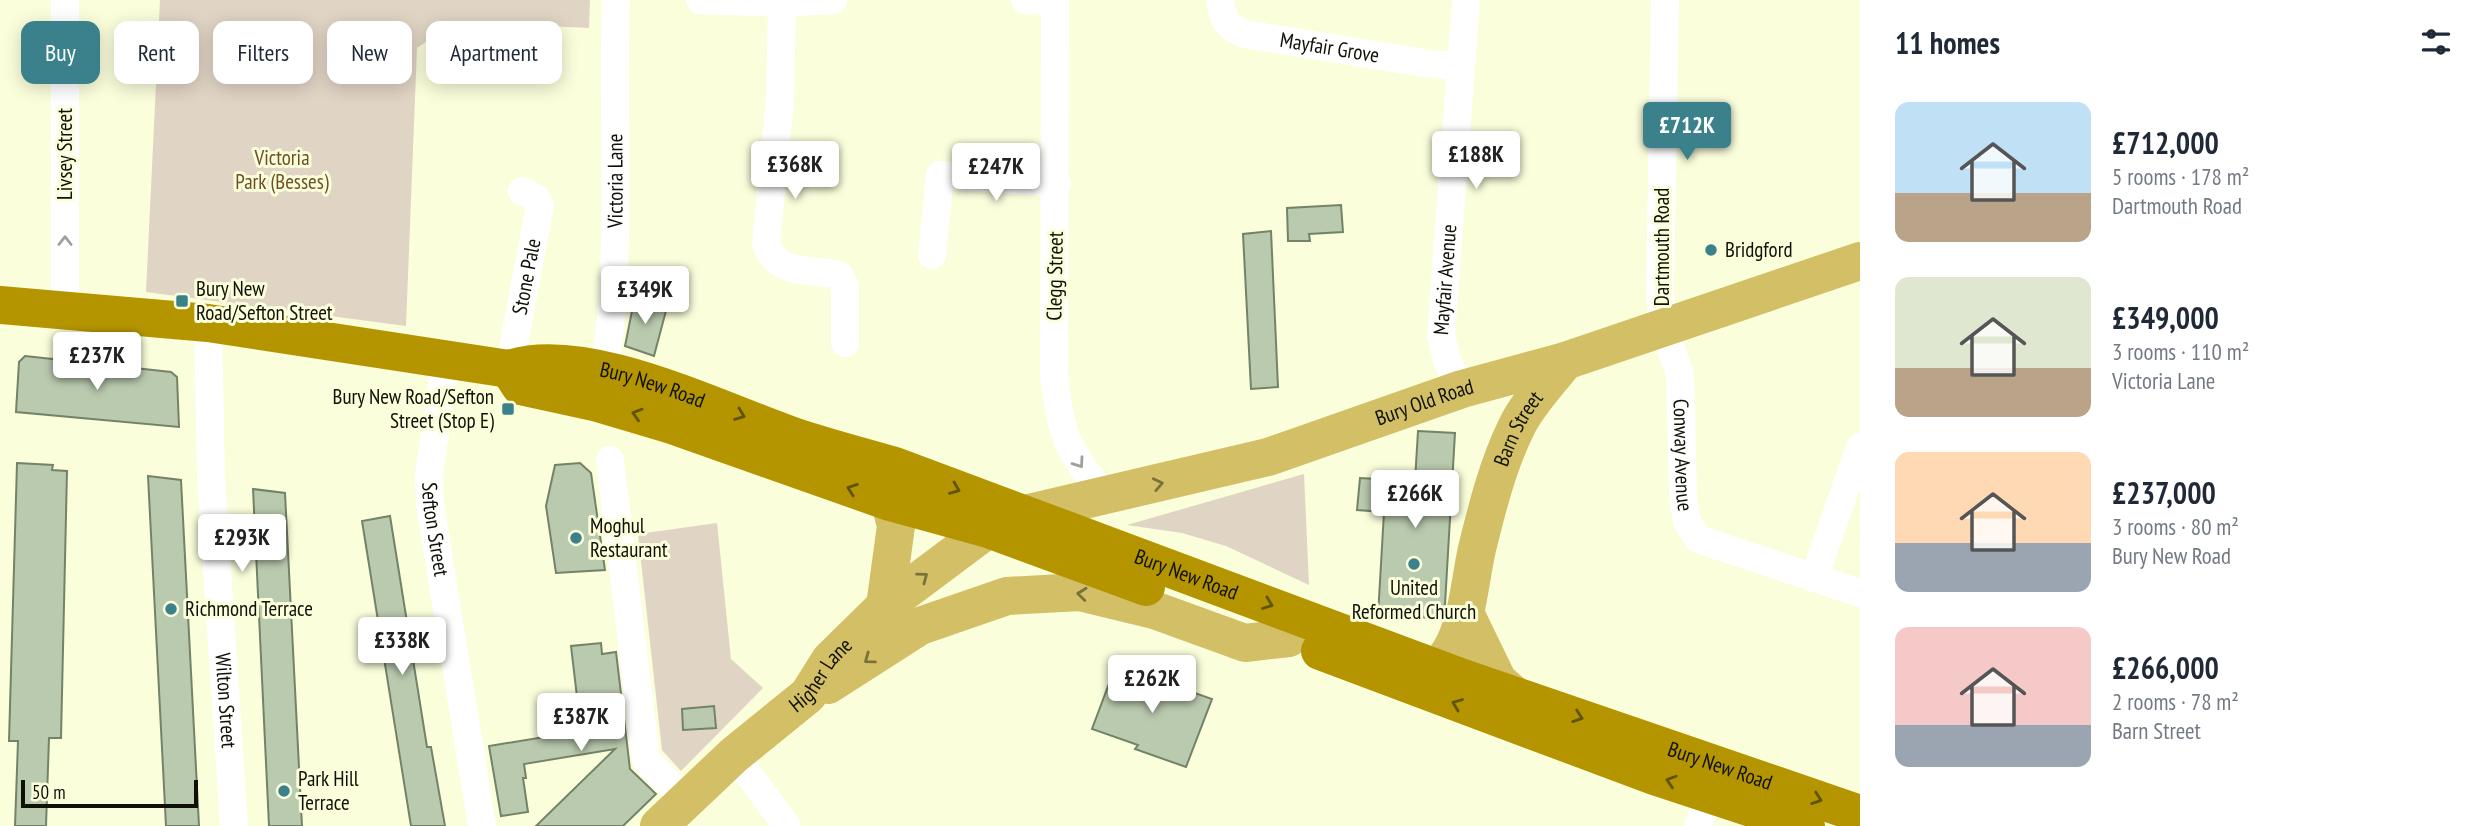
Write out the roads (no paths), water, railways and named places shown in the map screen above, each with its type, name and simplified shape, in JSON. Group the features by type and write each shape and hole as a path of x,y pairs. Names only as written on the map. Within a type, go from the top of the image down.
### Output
{"highway":[{"name":"Bury New Road","path":"0,304 208,323 509,369 543,361 601,386 672,425 890,502 1101,542 1709,795 1806,826"},
{"name":"Bury New Road","path":"601,386 709,403 803,439 895,466 1004,522 1289,638 1420,676 1514,695 1709,795 1860,814"}],"main road":[{"name":"Bury Old Road","path":"1004,522 1104,495 1268,457 1462,389 1565,361 1860,261"},
{"name":"Barn Street","path":"1420,676 1456,641 1466,615 1476,553 1492,490 1517,425 1565,361"},
{"path":"1462,389 1517,425"},
{"path":"885,606 896,526 890,502"},
{"name":"Higher Lane","path":"659,826 734,755 808,695 830,660 885,606 1004,522"},
{"path":"808,695 842,679 920,626 1007,596 1080,592 1154,610 1245,643 1289,638"},
{"path":"1466,615 1498,681 1514,695"}],"street":[{"name":"Livsey Street","path":"65,0 65,309"},
{"name":"Victoria Lane","path":"601,386 610,349 616,198 616,0"},
{"path":"700,0 833,0"},
{"path":"1024,0 1055,1"},
{"name":"Mayfair Grove","path":"1220,0 1222,14 1230,28 1245,34 1430,65 1461,66"},
{"name":"Mayfair Avenue","path":"1462,389 1448,363 1441,336 1466,0"},
{"name":"Dartmouth Road","path":"1663,326 1660,292 1665,0"},
{"name":"Clegg Street","path":"1055,1 1057,183 1054,374 1060,427 1075,459 1104,495"},
{"path":"782,2 780,101 766,244 772,259 782,267 839,275 845,286 845,343"},
{"path":"932,255 940,174 1057,183"},
{"name":"Stone Pale","path":"509,369 539,220 540,206 536,198 522,191"},
{"name":"Wilton Street","path":"208,323 211,477 234,826"},
{"name":"Conway Avenue","path":"1663,326 1680,375 1683,494 1688,522 1698,539 1860,593"},
{"name":"Sefton Street","path":"446,358 429,474 430,504 482,826"},
{"path":"1814,578 1860,447"},
{"path":"610,460 625,489 646,760 686,800"},
{"path":"734,755 787,826"}],"place":[{"name":"Bridgford","path":"1711,250"},
{"name":"Bury New Road/Sefton Street","path":"182,301"},
{"name":"Bury New Road/Sefton Street (Stop E)","path":"508,409"},
{"name":"Moghul Restaurant","path":"576,538"},
{"name":"United Reformed Church","path":"1414,564"},
{"name":"Richmond Terrace","path":"171,609"},
{"name":"Park Hill Terrace","path":"284,791"}],"park label":[{"name":"Victoria Park (Besses)","path":"282,170"}]}
